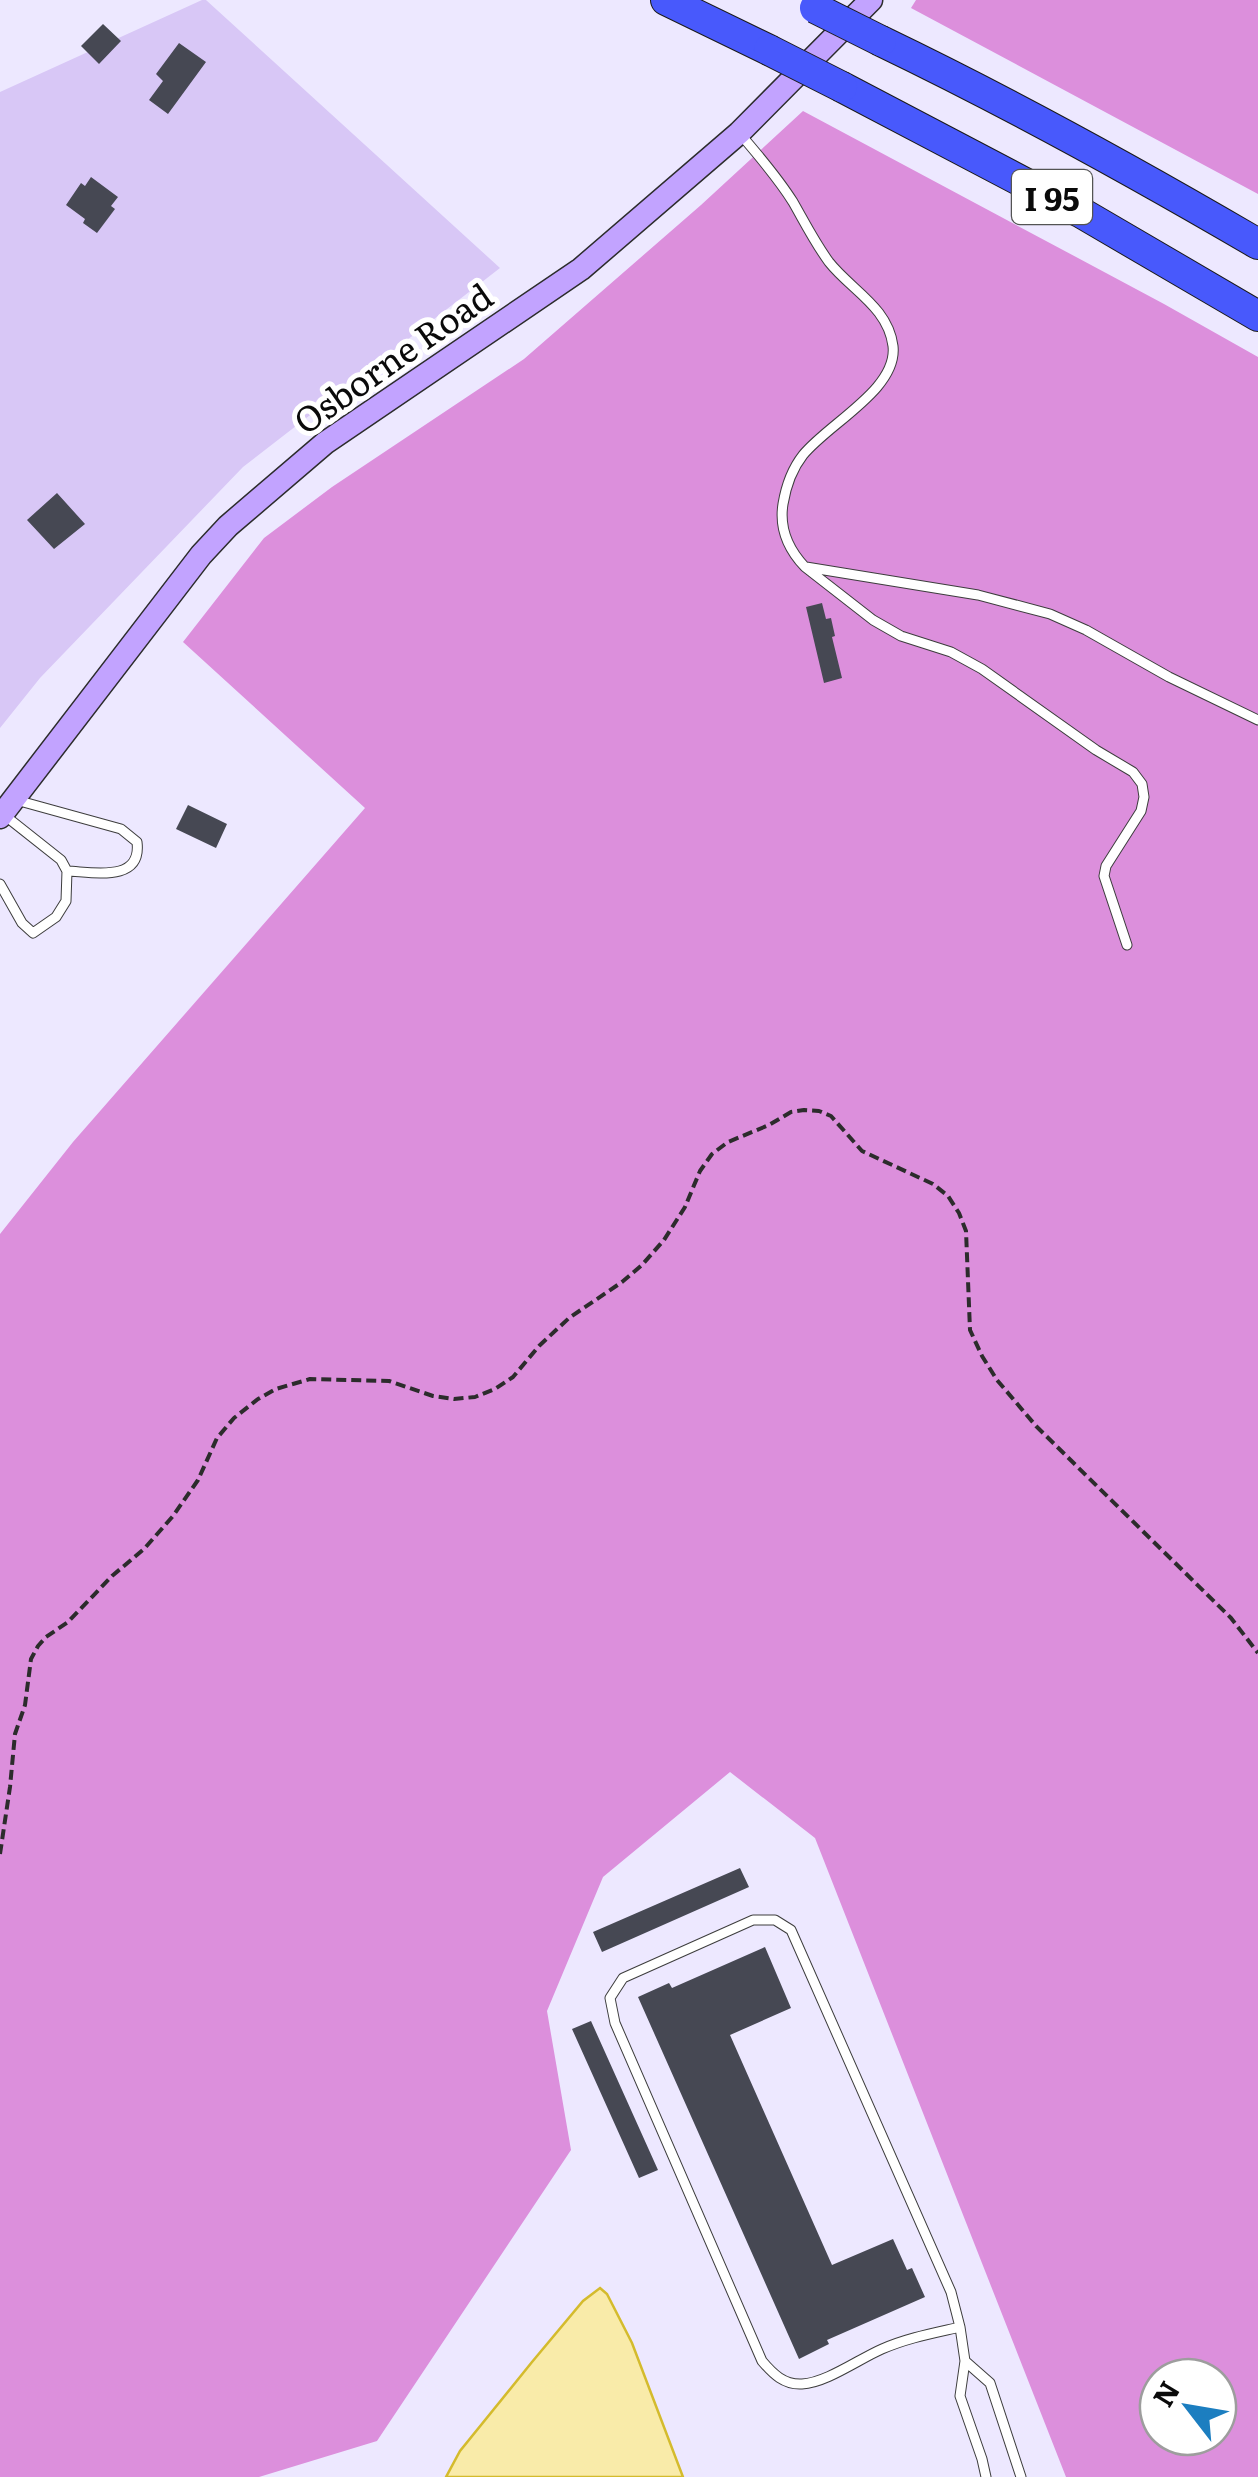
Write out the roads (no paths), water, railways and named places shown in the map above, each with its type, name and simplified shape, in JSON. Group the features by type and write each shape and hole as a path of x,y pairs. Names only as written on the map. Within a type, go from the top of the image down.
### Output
{"highway":[{"name":"I 95","path":"666,0 1080,212 1258,316"},
{"name":"I 95","path":"807,4 1124,166 1258,244"}],"street":[{"name":"Osborne Road","path":"6,810 201,555 228,526 326,443 581,269 740,133 870,0"}],"lane":[{"path":"740,133 769,167 832,265 876,307 893,344 888,374 878,388 806,451 796,466 786,486 782,528 796,557 873,620 901,636 951,652 982,668 1133,772 1142,784 1140,811 1106,866 1104,876 1126,945"},
{"path":"805,566 978,595 1050,614 1258,720"},
{"path":"6,810 121,829 138,842 139,854 118,873 67,871"},
{"path":"0,884 22,923 33,933 56,917 66,902 67,871 61,860 6,810"},
{"path":"960,2327 884,2348 815,2382 787,2382 772,2374 762,2361 615,2023 610,1998 623,1978 753,1920 775,1920 791,1930 951,2292 960,2327 965,2361 960,2396 986,2477"},
{"path":"965,2361 990,2383 1022,2477"}]}
